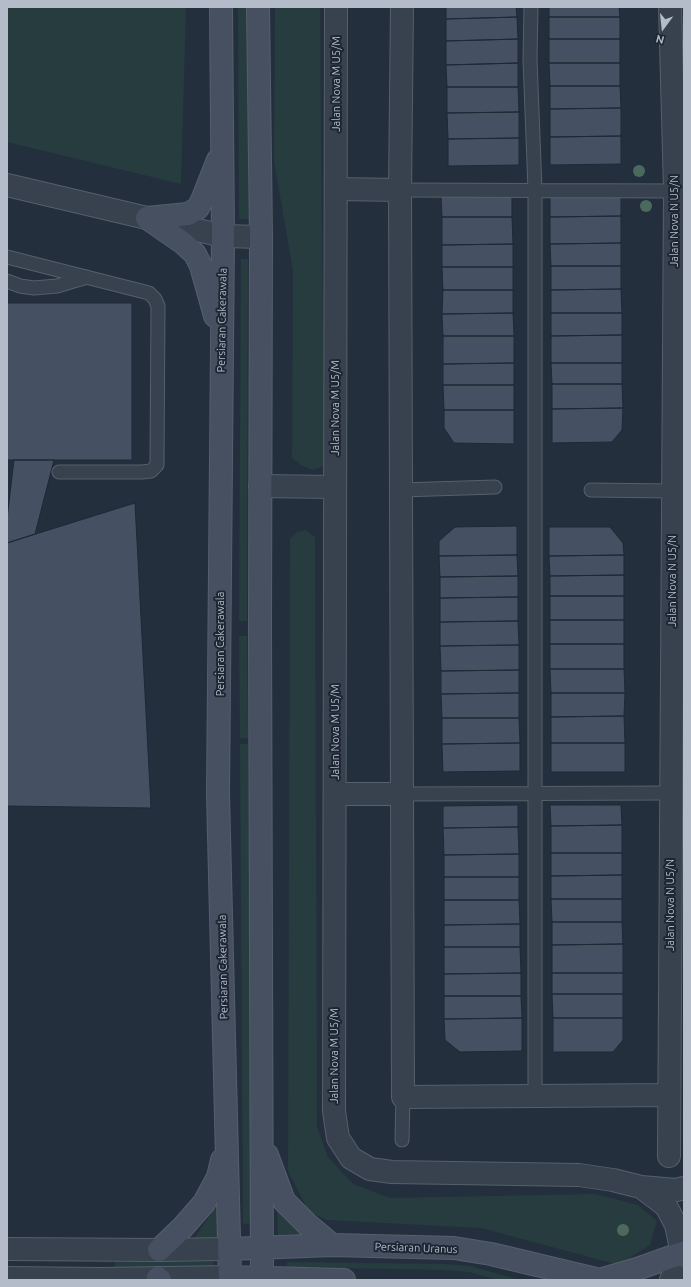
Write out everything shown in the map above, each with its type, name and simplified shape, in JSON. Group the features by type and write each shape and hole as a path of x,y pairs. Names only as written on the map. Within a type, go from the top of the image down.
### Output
{"street":[{"name":"Persiaran Cakerawala","path":"221,7 223,236 218,794 230,1279"},
{"path":"258,7 261,237 260,486 262,1279"},
{"name":"Jalan Nova M U5/M","path":"336,7 334,1111 338,1138 351,1158 370,1169 392,1172 579,1175 613,1180 641,1187"},
{"path":"402,7 400,190 403,1097 669,1095"},
{"name":"Jalan Nova N U5/N","path":"669,1156 671,793 678,491 675,191 670,7"},
{"path":"147,218 188,214 198,208 222,151"},
{"path":"7,184 223,236 261,237"},
{"path":"336,189 400,190"},
{"path":"147,218 196,254 201,266 222,342"},
{"path":"260,486 335,487"},
{"path":"335,794 402,794"},
{"path":"159,1250 183,1227 204,1203 218,1177 227,1139"},
{"path":"262,1140 284,1201 308,1225 332,1245"},
{"path":"641,1187 676,1190 684,1188"},
{"path":"641,1187 666,1206 676,1225 683,1253 672,1280"},
{"name":"Persiaran Uranus","path":"229,1249 332,1245 454,1248 491,1254 600,1280"},
{"path":"7,1249 229,1249"},
{"path":"101,1279 102,1249"},
{"path":"600,1280 683,1253"},
{"path":"7,1278 335,1280"}],"lane":[{"path":"531,7 530,59 535,190 535,1097"},
{"path":"400,190 675,191"},
{"path":"7,257 149,293 155,299 158,306 157,465 151,471 142,472 59,472"},
{"path":"7,281 20,286 34,288 57,286 87,277"},
{"path":"401,490 495,487"},
{"path":"592,490 678,491"},
{"path":"402,794 671,793"},
{"path":"402,1140 403,1097"}],"green space":[{"path":"7,7 186,7 181,184 7,142"},
{"path":"238,7 248,7 249,219 239,219"},
{"path":"275,7 320,7 324,466 313,470 301,465 292,458 293,271 274,161"},
{"path":"241,259 248,259 247,621 239,621"},
{"path":"306,530 315,537 317,1127 328,1157 353,1184 390,1198 595,1194 638,1205 657,1221 650,1245 619,1265 481,1228 327,1220 309,1212 288,1171 290,538 298,532"},
{"path":"239,636 247,636 248,738 240,738"},
{"path":"240,744 248,744 251,1223 243,1224"},
{"path":"277,1202 286,1220 302,1234 278,1235"},
{"path":"218,1203 219,1239 194,1239"},
{"path":"115,1262 213,1262 213,1268 115,1268"},
{"path":"287,1262 444,1264 470,1266 520,1280 498,1280 469,1272 443,1270 287,1267"}],"building":[{"path":"446,7 516,7 517,17 446,19"},
{"path":"549,7 619,7 620,17 549,17"},
{"path":"517,17 518,39 446,41 446,19"},
{"path":"549,17 620,17 620,39 549,39"},
{"path":"518,39 518,63 446,65 446,41"},
{"path":"549,39 620,39 620,63 549,63"},
{"path":"518,63 518,87 447,87 446,65"},
{"path":"549,63 620,63 620,86 550,86"},
{"path":"550,86 620,86 621,108 550,109"},
{"path":"447,87 518,87 519,112 447,113"},
{"path":"621,108 621,136 550,137 550,109"},
{"path":"519,112 519,138 448,139 447,113"},
{"path":"621,136 621,164 550,165 550,137"},
{"path":"519,138 519,165 448,166 448,139"},
{"path":"621,195 621,216 550,217 550,196"},
{"path":"441,196 512,196 512,217 442,217"},
{"path":"621,216 621,243 550,244 550,217"},
{"path":"442,217 512,217 513,244 442,245"},
{"path":"621,243 621,266 551,266 550,244"},
{"path":"513,244 513,267 442,267 442,245"},
{"path":"551,266 621,266 621,289 551,290"},
{"path":"442,267 513,267 513,290 443,290"},
{"path":"621,289 622,313 551,313 551,290"},
{"path":"443,290 513,290 513,313 442,314"},
{"path":"7,303 132,303 132,460 7,460"},
{"path":"513,313 514,336 443,336 442,314"},
{"path":"551,313 622,313 622,335 551,336"},
{"path":"622,335 622,363 551,363 551,336"},
{"path":"443,336 514,336 514,363 443,364"},
{"path":"514,363 514,385 443,385 443,364"},
{"path":"551,363 622,363 622,384 552,384"},
{"path":"552,384 622,384 623,408 552,409"},
{"path":"443,385 514,385 514,410 444,410"},
{"path":"623,408 622,430 612,442 552,443 552,409"},
{"path":"444,410 514,410 514,444 454,443 444,428"},
{"path":"14,460 54,460 35,534 7,543 7,519"},
{"path":"135,503 151,808 7,806 7,543"},
{"path":"517,526 517,555 439,556 439,541 455,527"},
{"path":"549,527 610,527 623,543 624,555 549,556"},
{"path":"517,555 518,576 440,577 439,556"},
{"path":"624,555 624,575 550,576 549,556"},
{"path":"624,575 624,596 550,596 550,576"},
{"path":"518,576 518,597 440,598 440,577"},
{"path":"550,596 624,596 624,620 550,620"},
{"path":"518,597 518,621 440,622 440,598"},
{"path":"550,620 624,620 624,644 550,644"},
{"path":"518,621 519,645 440,646 440,622"},
{"path":"550,644 624,644 624,669 550,669"},
{"path":"519,645 519,670 441,671 440,646"},
{"path":"550,669 624,669 625,693 551,693"},
{"path":"519,670 519,693 441,694 441,671"},
{"path":"519,693 519,718 442,718 441,694"},
{"path":"551,693 625,693 624,716 551,717"},
{"path":"624,716 625,743 551,743 551,717"},
{"path":"442,718 519,718 520,743 442,744"},
{"path":"520,743 520,771 443,772 442,744"},
{"path":"551,743 625,743 625,772 551,772"},
{"path":"518,805 518,827 443,828 443,806"},
{"path":"550,805 621,805 622,825 551,826"},
{"path":"622,825 622,853 551,853 551,826"},
{"path":"518,827 519,854 444,855 443,828"},
{"path":"551,853 622,853 622,875 551,876"},
{"path":"519,854 519,877 444,877 444,855"},
{"path":"622,875 622,899 551,899 551,876"},
{"path":"444,877 519,877 519,900 444,900"},
{"path":"551,899 622,899 622,922 552,922"},
{"path":"444,900 519,900 520,924 444,925"},
{"path":"552,922 622,922 623,944 552,945"},
{"path":"520,924 520,947 444,947 444,925"},
{"path":"623,944 623,973 552,973 552,945"},
{"path":"444,947 520,947 521,973 444,974"},
{"path":"521,973 521,996 444,996 444,974"},
{"path":"552,973 623,973 623,994 552,994"},
{"path":"552,994 623,994 623,1018 553,1018"},
{"path":"444,996 521,996 522,1018 444,1019"},
{"path":"522,1018 522,1051 460,1052 445,1040 444,1019"},
{"path":"553,1018 623,1018 623,1040 613,1052 553,1052"}]}
